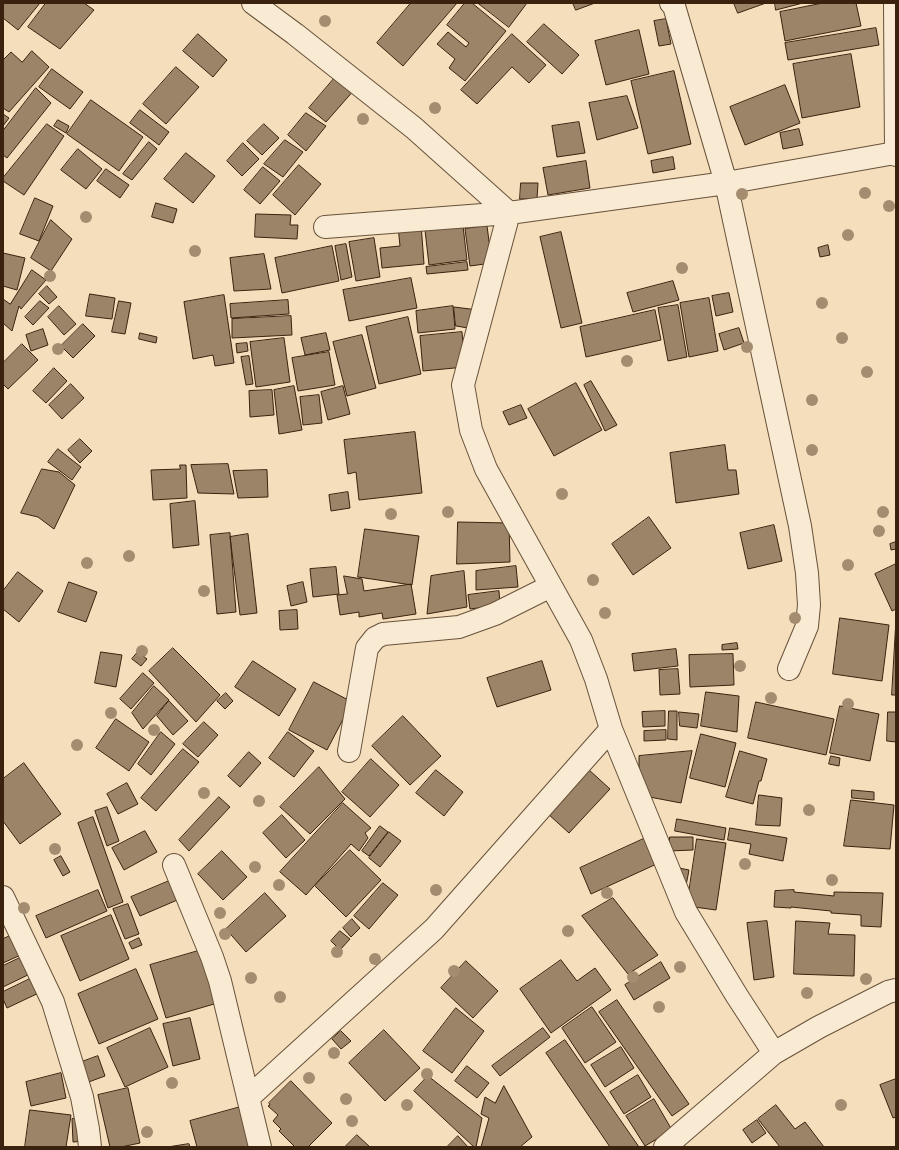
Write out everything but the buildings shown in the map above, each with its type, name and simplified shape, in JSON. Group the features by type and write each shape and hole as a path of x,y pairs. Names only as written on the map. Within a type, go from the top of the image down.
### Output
{"street":[{"path":"253,3 295,34 414,128 510,213"},
{"path":"671,3 674,6 726,183 796,511 807,573 809,605 807,626 789,669"},
{"path":"325,227 510,213 726,183 896,154 895,3"},
{"path":"510,213 463,385 471,430 486,469 581,640 596,679 611,729 686,912 737,996 774,1053"},
{"path":"349,751 367,648 375,638 383,634 459,627 495,614 551,586"},
{"path":"248,1098 434,929 611,729"},
{"path":"174,865 212,957 220,981 260,1147"},
{"path":"3,897 53,1002 82,1097 90,1147"},
{"path":"665,1147 774,1053 819,1027 888,992 896,990"}]}
